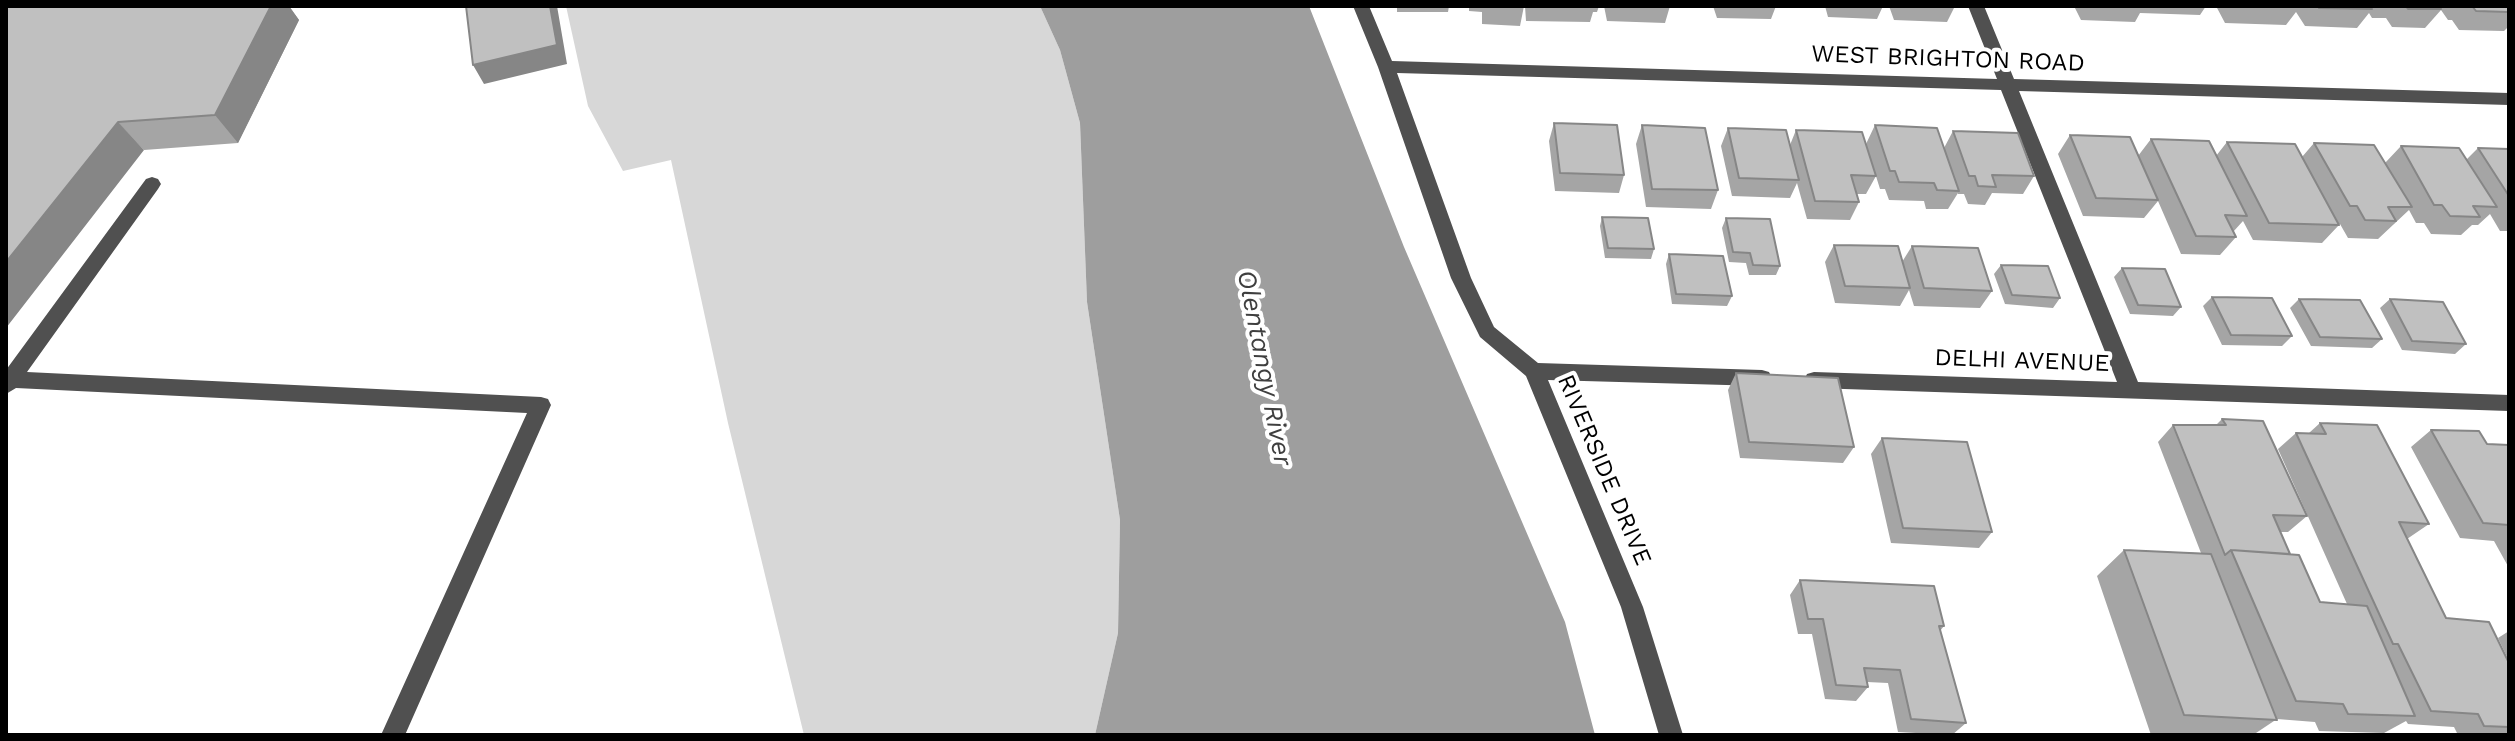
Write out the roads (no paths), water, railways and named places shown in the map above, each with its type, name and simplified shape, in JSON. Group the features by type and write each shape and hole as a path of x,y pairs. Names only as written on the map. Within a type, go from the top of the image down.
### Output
{"street":[{"name":"RIVERSIDE DRIVE","path":"1361,6 1386,67 1461,278 1487,332 1534,371 1632,607 1671,735"},
{"path":"1976,6 2131,391"},
{"name":"WEST BRIGHTON ROAD","path":"1386,67 2509,99"},
{"path":"8,381 152,184"},
{"name":"DELHI AVENUE","path":"1534,371 2509,403"},
{"path":"8,381 541,405 393,735"}],"water":[{"name":"Olentangy River","path":"1040,6 1309,6 1404,247 1565,622 1595,735 1095,735 1118,633 1120,520 1087,302 1080,123 1060,50"}]}
